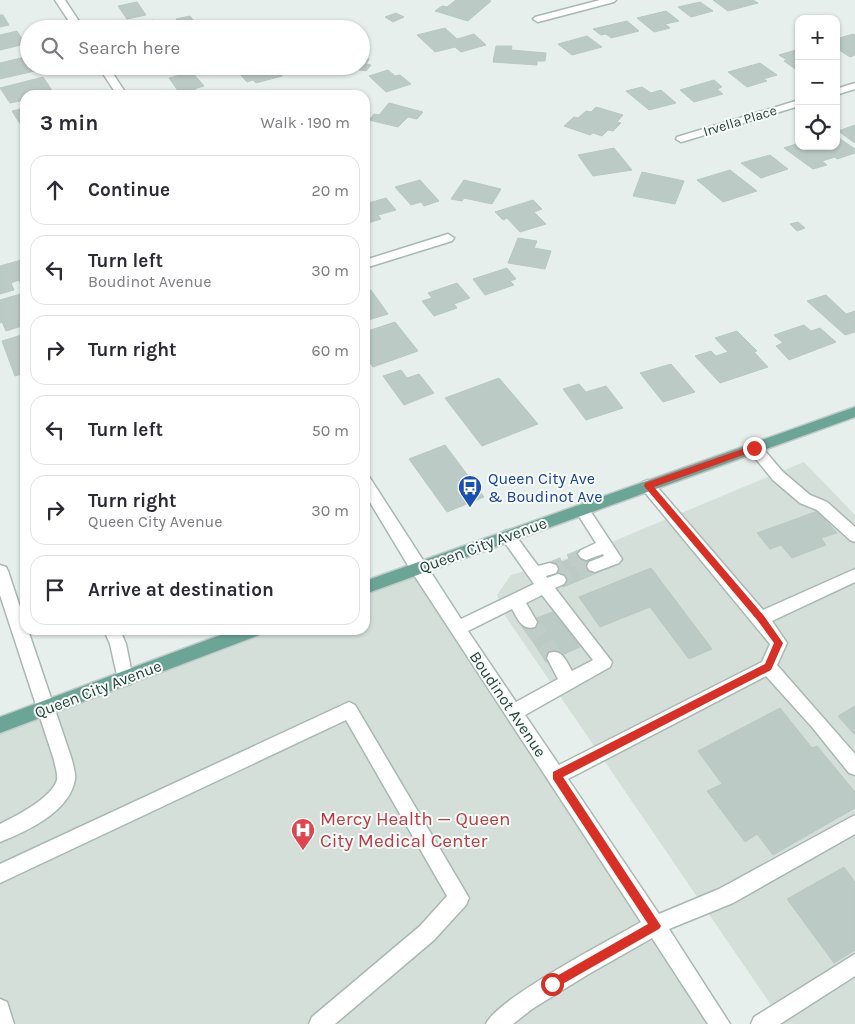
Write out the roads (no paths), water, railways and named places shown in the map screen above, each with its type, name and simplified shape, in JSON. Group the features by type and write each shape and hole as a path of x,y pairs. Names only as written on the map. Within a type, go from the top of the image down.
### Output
{"main road":[{"name":"Queen City Avenue","path":"370,586 855,412"},
{"name":"Queen City Avenue","path":"0,726 240,635"}],"street":[{"path":"60,0 73,20"},
{"path":"538,19 611,0"},
{"path":"109,75 119,90"},
{"path":"840,91 855,86"},
{"name":"Irvella Place","path":"682,139 795,104"},
{"path":"370,262 448,238"},
{"path":"754,448 778,476 805,499 822,506 855,536"},
{"path":"556,776 768,667 779,643 761,619 648,486"},
{"name":"Boudinot Avenue","path":"370,490 418,568 720,1024"},
{"path":"582,510 614,559 591,560"},
{"path":"508,536 547,577 604,662 514,712"},
{"path":"0,571 20,631"},
{"path":"761,619 855,575"},
{"path":"458,628 516,600 547,577"},
{"path":"516,600 529,622"},
{"path":"0,833 26,821 54,799 66,779 63,760 21,635"},
{"path":"114,635 118,644 125,679"},
{"path":"554,658 569,682"},
{"path":"768,667 818,722 855,767"},
{"path":"0,874 349,710 459,898 427,933 319,1024"},
{"path":"496,1024 525,1002 580,968 656,926 726,896 855,824"},
{"path":"761,1024 855,964"},
{"path":"0,1009 4,1024"}],"tunnel":[{"path":"550,569 586,554"},
{"path":"558,580 595,566"},
{"path":"529,622 555,658"}],"place":[{"name":"Queen City Ave & Boudinot Ave","path":"470,508"},
{"name":"Mercy Health — Queen City Medical Center","path":"303,851"}]}
